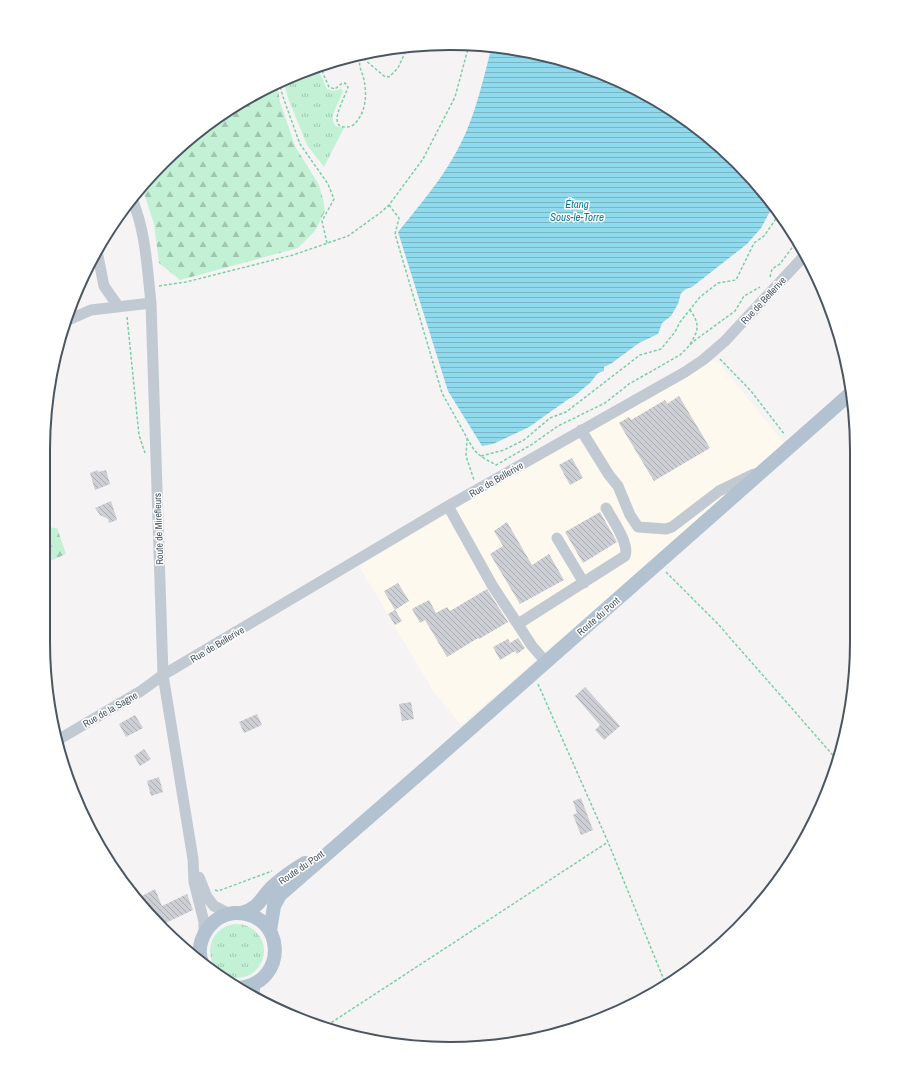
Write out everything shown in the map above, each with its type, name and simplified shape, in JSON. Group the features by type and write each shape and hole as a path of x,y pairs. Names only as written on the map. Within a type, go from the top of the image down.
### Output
{"main road":[{"name":"Route du Pont","path":"270,931 274,906 280,895 847,397"},
{"name":"Route du Pont","path":"204,934 210,925 219,918 251,910 285,875 345,838"},
{"path":"236,913 253,916 262,922 270,931 274,942 275,954 272,966 255,990"},
{"path":"200,954 204,934"}],"street":[{"name":"Route de Mirefleurs","path":"134,205 143,238 151,303 163,675 193,859 194,882 204,922 204,934"},
{"path":"99,259 104,286 118,306"},
{"name":"Rue de Bellerive","path":"163,675 448,506 685,372 713,352 801,259"},
{"path":"72,318 91,310 151,303"},
{"path":"581,430 609,475 618,486 630,515 638,527 666,530 719,492 764,469"},
{"path":"448,506 480,564 532,646 546,662"},
{"path":"518,624 625,556 626,552 622,537 606,508"},
{"path":"557,538 584,583"},
{"name":"Rue de la Sagne","path":"62,737 141,691 163,675"},
{"name":"Route de Mirefleurs","path":"193,859 207,897 214,906 236,913"}],"path":[{"path":"150,287 186,282 293,255 348,236 389,205 423,159 455,97 467,51"},
{"path":"365,60 384,76 389,77 398,68 405,52"},
{"path":"322,71 330,87 334,89 345,83 348,87 340,107 337,120 339,125 349,127 354,125 359,118 364,110 366,102 364,80 360,61"},
{"path":"280,88 300,144 328,184 334,200 322,221 327,243"},
{"path":"389,205 399,218 395,234 442,393 473,450 480,456 496,465 558,426 605,403 629,384 680,355 735,311 744,296 765,286"},
{"path":"480,456 504,450 524,440 538,430 550,418 566,412 640,355 661,349 700,297 718,283 736,280 754,243 764,236 776,219"},
{"path":"770,279 772,269 780,264 793,245"},
{"path":"118,306 127,316 139,435 145,456"},
{"path":"688,348 697,333 697,319 690,310"},
{"path":"713,352 751,391 776,425 793,444"},
{"path":"467,438 466,456 477,490"},
{"path":"658,563 718,624 833,756"},
{"path":"533,673 608,842 664,980"},
{"path":"330,1023 608,842"},
{"path":"212,889 218,891 275,869"}],"shaded area":[{"path":"712,360 719,363 785,444 461,725 433,691 359,566 574,438"}],"green space":[{"path":"319,72 327,89 333,91 341,89 343,91 336,107 333,119 337,127 344,128 324,167 307,145 285,86"},
{"path":"278,89 280,102 295,146 319,185 323,199 325,211 315,231 298,248 180,280 159,263 154,224 144,193 149,186 186,149 206,133 228,117"},
{"path":"50,528 57,528 66,554 50,561"},
{"path":"237,924 247,926 256,932 262,941 264,951 262,961 256,970 247,976 237,978 231,977 215,965 210,951 212,941 218,932 227,926"}],"water":[{"name":"Étang Sous-le-Torre","path":"490,52 528,58 579,71 627,91 672,117 694,133 733,167 751,186 770,211 761,228 747,244 692,287 681,293 678,304 671,316 662,323 658,334 639,343 612,363 604,367 604,371 598,373 590,383 573,397 529,427 493,444 482,446 448,391 398,232 421,204 448,166 467,130 477,102"}],"building":[{"path":"679,396 710,448 654,481 619,423 629,417 631,420 665,400 667,404"},
{"path":"572,458 583,478 570,485 559,465"},
{"path":"98,470 98,472 106,470 110,484 95,490 90,473"},
{"path":"111,501 117,520 109,523 108,519 100,515 95,508"},
{"path":"600,512 617,542 583,563 565,532"},
{"path":"507,522 532,565 549,554 564,580 520,604 490,554 503,546 494,531"},
{"path":"398,583 409,601 395,610 384,591"},
{"path":"487,589 508,622 447,657 425,620 420,623 412,609 429,600 436,613 447,607 450,611"},
{"path":"395,610 402,621 395,625 388,614"},
{"path":"518,638 525,648 517,654 515,651 500,660 493,647 508,639 510,643"},
{"path":"585,687 620,726 604,740 595,730 600,725 575,696"},
{"path":"411,702 414,719 402,721 399,704"},
{"path":"257,714 262,725 244,733 239,722"},
{"path":"135,715 143,728 126,737 119,724"},
{"path":"144,749 151,759 140,766 134,756"},
{"path":"159,777 163,792 151,796 147,781"},
{"path":"581,798 593,830 581,835 573,815 577,813 573,801"},
{"path":"155,889 162,906 187,894 193,910 165,923 141,896"}]}
